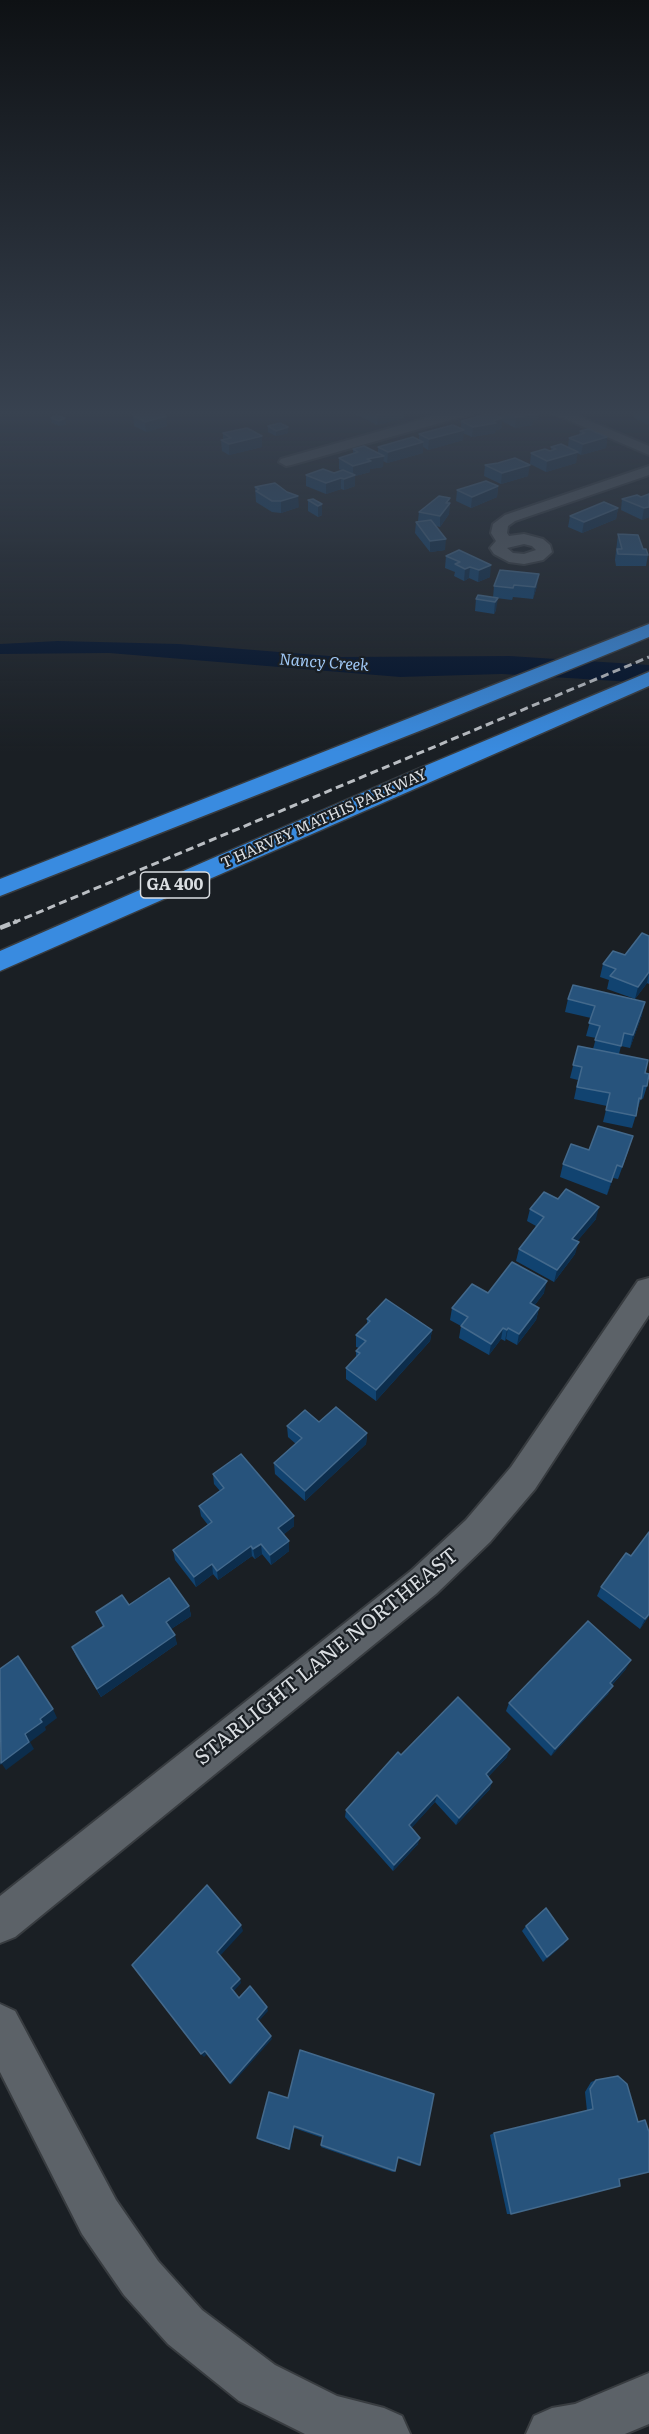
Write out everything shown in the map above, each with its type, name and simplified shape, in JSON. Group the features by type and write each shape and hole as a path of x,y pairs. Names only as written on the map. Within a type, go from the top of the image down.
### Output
{"highway":[{"path":"0,888 649,630"},
{"name":"T HARVEY MATHIS PARKWAY","path":"0,962 649,678"}],"street":[{"path":"501,525 499,533 504,542"},
{"name":"STARLIGHT LANE NORTHEAST","path":"0,1922 415,1589 478,1531 523,1478 649,1290"},
{"path":"0,2026 99,2217 141,2278 185,2326 258,2383 331,2420 384,2434"},
{"path":"552,2434 576,2429 649,2398"}],"water":[{"name":"Nancy Creek","path":"58,641 179,644 342,657 510,656 649,665 649,683 502,674 400,677 109,653 0,654 0,644"}],"building":[{"path":"418,525 435,525 446,539 430,541"},
{"path":"618,534 638,535 648,555 618,554 617,549 622,549"},
{"path":"459,550 491,565 479,570 470,567 465,569 455,564 460,562 446,556"},
{"path":"500,570 539,574 535,587 494,586"},
{"path":"478,595 498,598 495,602 476,599"},
{"path":"642,933 649,936 649,972 638,987 610,976 616,969 603,964 613,951 625,955"},
{"path":"573,985 645,1002 633,1035 624,1033 621,1046 595,1040 600,1026 589,1023 595,1006 568,999"},
{"path":"578,1046 648,1060 645,1073 649,1074 647,1086 643,1086 636,1116 606,1110 610,1093 577,1087 582,1067 573,1065"},
{"path":"598,1126 633,1136 622,1167 617,1165 611,1182 563,1164 571,1144 589,1150"},
{"path":"566,1189 599,1207 572,1239 579,1242 557,1270 519,1249 544,1217 530,1209 544,1192 558,1199"},
{"path":"512,1262 547,1281 530,1303 539,1308 519,1334 503,1328 491,1344 461,1326 468,1317 452,1308 472,1284 488,1293"},
{"path":"386,1299 432,1330 376,1390 346,1368 360,1353 356,1351 366,1341 356,1335"},
{"path":"336,1407 367,1433 305,1491 274,1463 302,1438 287,1426 305,1410 319,1422"},
{"path":"241,1454 294,1516 278,1528 289,1541 270,1555 261,1544 253,1549 251,1546 217,1571 212,1564 194,1577 173,1550 212,1522 199,1506 224,1488 213,1474"},
{"path":"649,1532 649,1614 645,1619 601,1587 626,1553 631,1556"},
{"path":"169,1578 189,1606 166,1622 175,1635 97,1689 72,1647 104,1626 96,1612 122,1595 129,1605"},
{"path":"588,1621 631,1660 610,1683 613,1686 555,1749 509,1703"},
{"path":"18,1656 53,1709 40,1719 42,1722 25,1734 29,1742 1,1763 0,1669"},
{"path":"458,1697 510,1749 486,1774 492,1782 459,1818 437,1795 409,1825 420,1838 394,1865 346,1810 398,1752 401,1755"},
{"path":"207,1885 241,1925 217,1952 240,1979 231,1988 239,1998 250,1986 267,2007 257,2019 271,2036 230,2083 205,2051 201,2054 132,1965"},
{"path":"546,1908 568,1939 547,1957 526,1926"},
{"path":"300,2050 434,2094 420,2165 398,2157 395,2171 321,2145 323,2136 294,2126 289,2149 257,2138 269,2092 288,2098"},
{"path":"618,2076 627,2084 638,2122 645,2120 649,2132 649,2172 619,2179 620,2186 511,2214 494,2133 593,2109 590,2089 596,2080"}],"railway":[{"path":"13,923 649,657"},
{"path":"0,928 17,921"}]}
